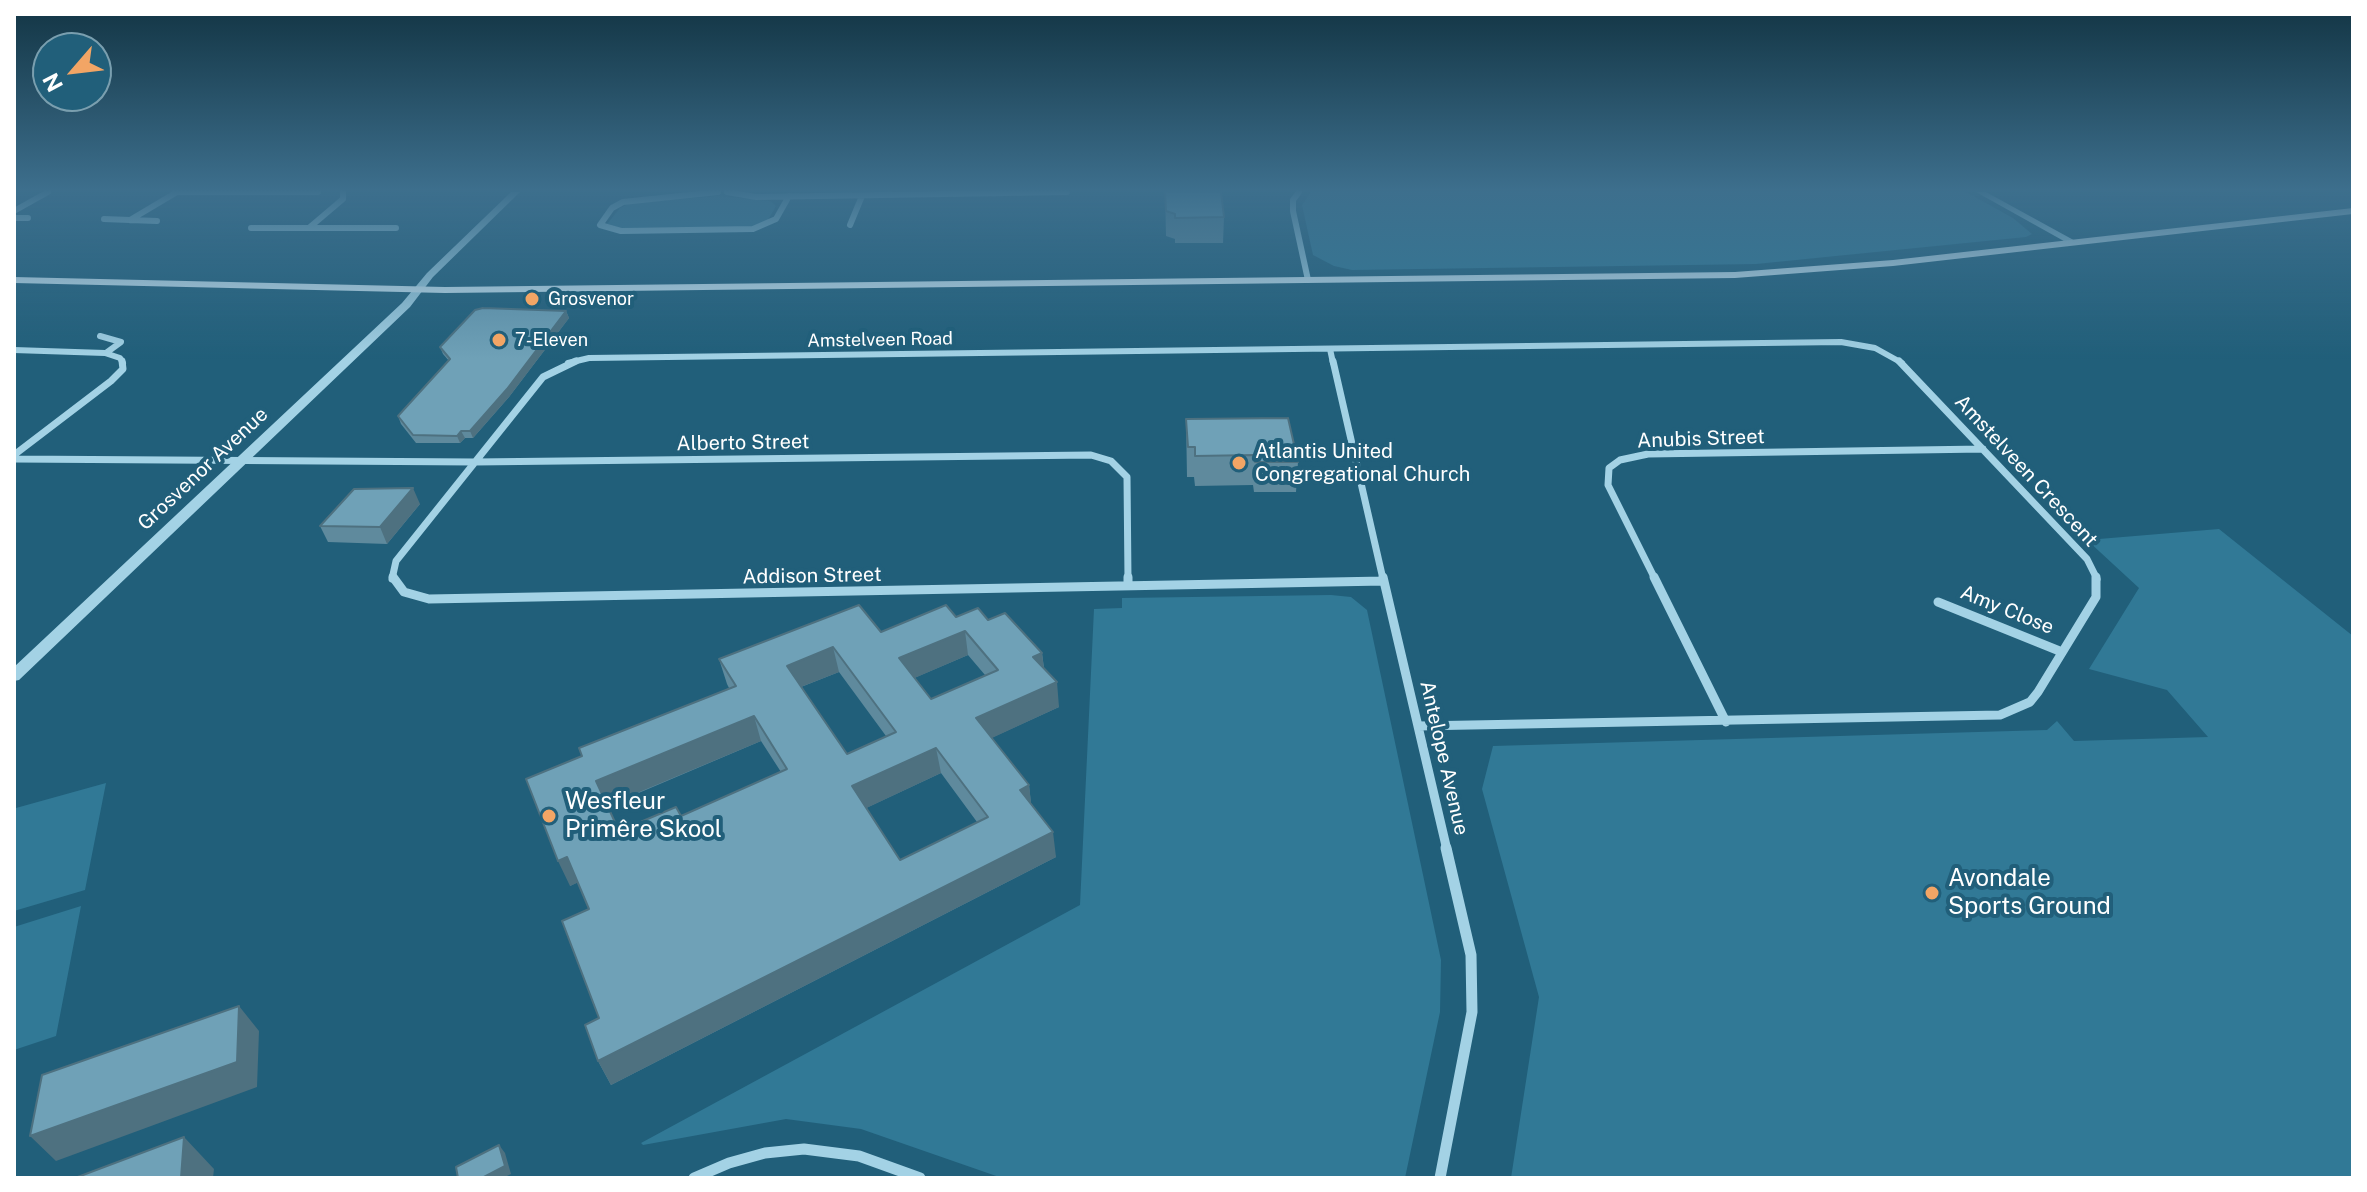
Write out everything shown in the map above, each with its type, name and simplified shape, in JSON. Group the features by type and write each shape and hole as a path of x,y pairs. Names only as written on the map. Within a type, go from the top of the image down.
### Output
{"main road":[{"path":"14,280 419,289 1767,273 1871,266 2033,248"}],"street":[{"name":"Grosvenor Avenue","path":"14,676 406,305 460,248"},
{"path":"1301,248 1308,280"},
{"path":"100,336 121,342 105,353"},
{"name":"Amstelveen Crescent","path":"1330,349 1852,343 1875,348 1899,360 2094,569 2098,589 2096,597 2030,702 2000,715 1418,726"},
{"name":"Amstelveen Road","path":"475,462 543,377 566,364 589,358 1330,349"},
{"name":"Antelope Avenue","path":"1330,349 1467,935 1473,975 1472,1012 1440,1178"},
{"path":"14,350 105,353 122,361 119,374 14,457"},
{"name":"Anubis Street","path":"1726,722 1608,485 1609,468 1620,460 1648,454 1983,449"},
{"name":"Alberto Street","path":"14,457 475,462 1091,455 1118,466 1127,477 1128,586"},
{"name":"Addison Street","path":"475,462 396,561 392,579 404,592 429,599 1384,581"},
{"name":"Amy Close","path":"1938,602 2062,652"},
{"path":"694,1178 729,1163 765,1153 804,1149 859,1156 920,1178"}],"shaded area":[{"path":"1311,248 1920,248 1756,264 1352,270 1334,266 1313,255"},
{"name":"Avondale Sports Ground","path":"2219,529 2353,636 2353,1178 1511,1178 1539,997 1482,789 1493,746 2047,730 2057,721 2074,741 2208,737 2167,690 2089,669 2139,588 2087,540"},
{"path":"1351,597 1367,610 1441,960 1440,1012 1405,1178 1002,1178 861,1129 786,1119 641,1143 1080,905 1094,609 1122,608 1122,598"},
{"path":"106,783 85,890 14,911 16,808"},
{"path":"81,906 56,1036 14,1050 14,927"}],"building":[{"path":"475,310 566,311 507,389 470,431 461,431 457,436 413,435 398,416 450,359 440,347"},
{"path":"1288,418 1298,462 1255,462 1255,455 1195,456 1195,447 1188,447 1186,419"},
{"path":"413,488 380,527 320,526 354,489"},
{"path":"859,605 881,632 946,605 956,617 978,608 988,620 1005,613 1042,653 1033,657 1057,682 976,718 1029,785 1020,790 1053,832 598,1061 585,1025 599,1018 562,921 589,909 567,857 558,861 526,779 582,756 579,748 736,686 719,659","holes":["965,631 998,670 931,699 899,658","833,647 896,732 847,754 787,666","754,716 787,769 681,816 676,807 619,831 596,781","936,748 988,817 900,860 852,786"]},
{"path":"239,1006 237,1062 30,1136 42,1075"},
{"path":"184,1137 181,1178 75,1178"},
{"path":"499,1145 505,1166 482,1178 458,1178 456,1167"}],"place":[{"name":"Grosvenor","path":"532,299"},
{"name":"7-Eleven","path":"499,340"},
{"name":"Atlantis United Congregational Church","path":"1239,463"},
{"name":"Wesfleur Primêre Skool","path":"549,816"},
{"name":"Avondale Sports Ground","path":"1932,893"}]}
